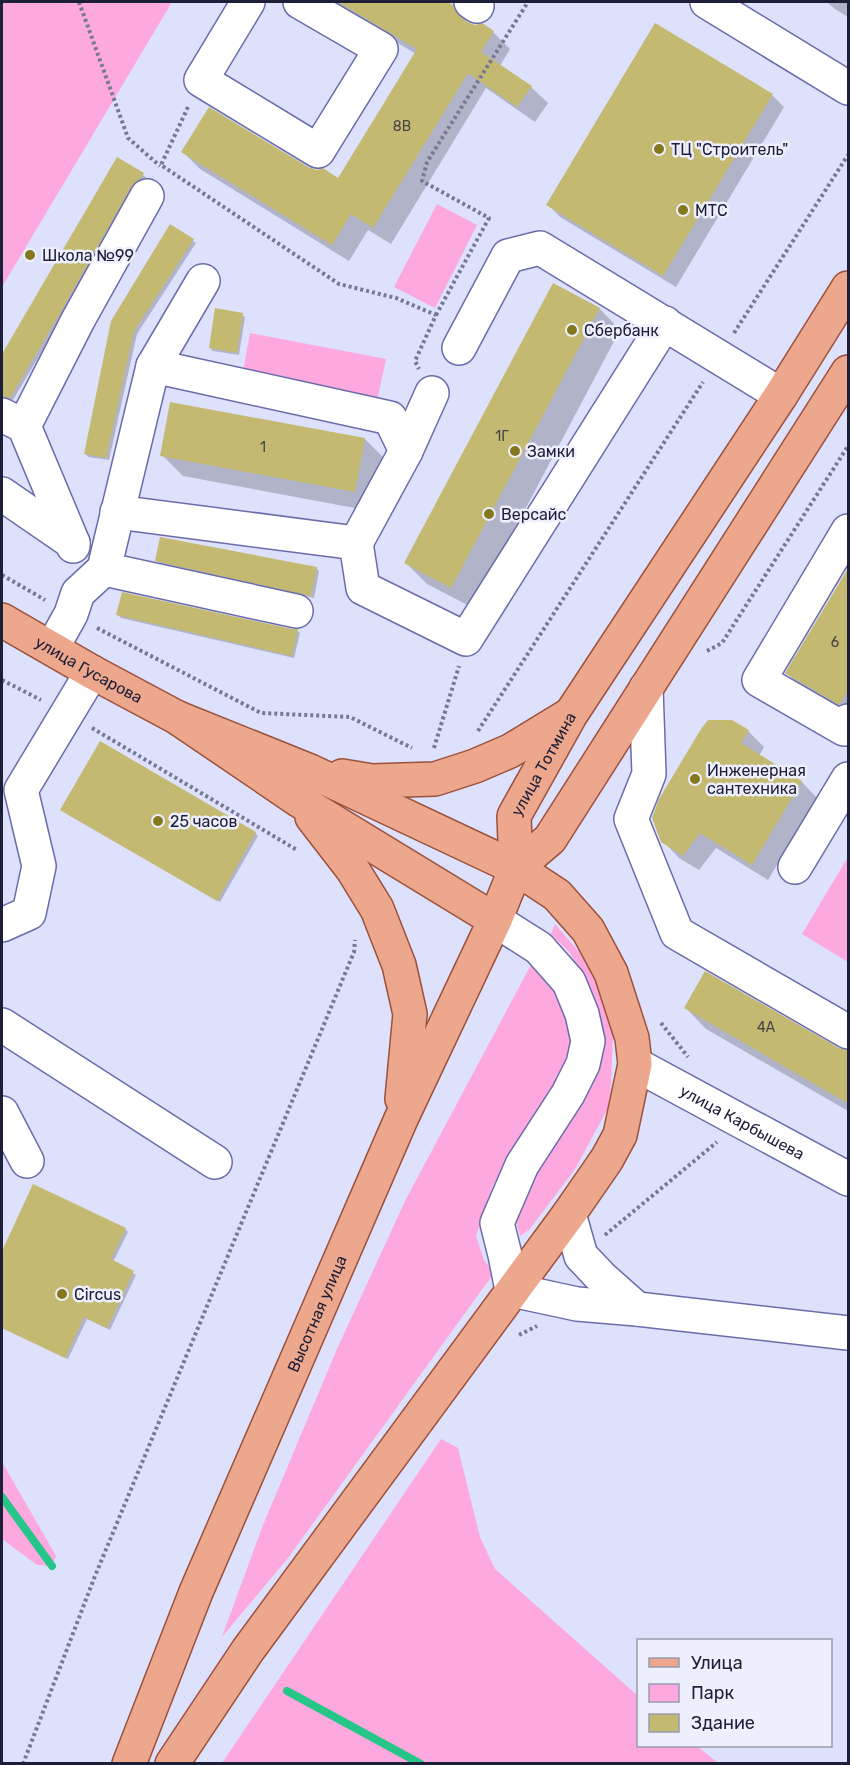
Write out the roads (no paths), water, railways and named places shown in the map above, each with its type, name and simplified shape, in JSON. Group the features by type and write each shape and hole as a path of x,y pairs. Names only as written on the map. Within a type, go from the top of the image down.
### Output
{"main road":[{"name":"улица Тотмина","path":"516,868 514,816 571,714 849,288"},
{"path":"516,868 550,839 849,372"},
{"name":"улица Гусарова","path":"2,620 178,718"},
{"path":"310,771 372,781 435,779 475,766 510,751 571,714"},
{"path":"172,1764 248,1650 607,1159 620,1135 635,1064 632,1038 610,973 588,930 557,895 516,868 310,771 178,718"},
{"path":"178,718 300,801 495,920"},
{"path":"300,801 353,870 377,909 399,965 410,1014 401,1119"},
{"name":"Высотная улица","path":"129,1764 200,1581 401,1119 495,920 516,868"}],"street":[{"path":"248,2 201,80 318,151 381,49 300,2"},
{"path":"726,6 849,88"},
{"path":"74,603 73,543 13,421 78,320 147,196"},
{"path":"459,348 508,256 540,248 781,395"},
{"path":"52,648 74,603 104,569 153,366 203,281"},
{"path":"432,393 406,451 356,543 363,588 466,639 665,323"},
{"path":"153,366 390,418 406,451"},
{"path":"2,494 73,543"},
{"path":"117,512 356,543"},
{"path":"847,730 759,680 849,531"},
{"path":"104,569 296,611"},
{"path":"2,926 29,913 39,866 21,790 92,672"},
{"path":"646,688 649,774 631,819 677,933 849,1032"},
{"path":"795,867 849,779"},
{"path":"495,920 539,948 569,982 582,1014 588,1041 583,1064 568,1094 522,1165 497,1222 512,1290 577,1304 849,1333"},
{"path":"2,1025 215,1162"},
{"name":"улица Карбышева","path":"635,1064 849,1179"},
{"path":"2,1113 27,1161"},
{"path":"569,1214 581,1256 637,1309"}],"waterway":[{"path":"2,1497 52,1566"},
{"path":"287,1691 421,1764"}],"place":[{"name":"ТЦ \"Строитель\"","path":"659,149"},
{"name":"МТС","path":"683,210"},
{"name":"Школа №99","path":"30,255"},
{"name":"Сбербанк","path":"572,330"},
{"name":"Замки","path":"515,451"},
{"name":"Версайс","path":"489,514"},
{"name":"Инженерная сантехника","path":"695,779"},
{"name":"25 часов","path":"158,821"},
{"name":"Circus","path":"62,1294"}]}
